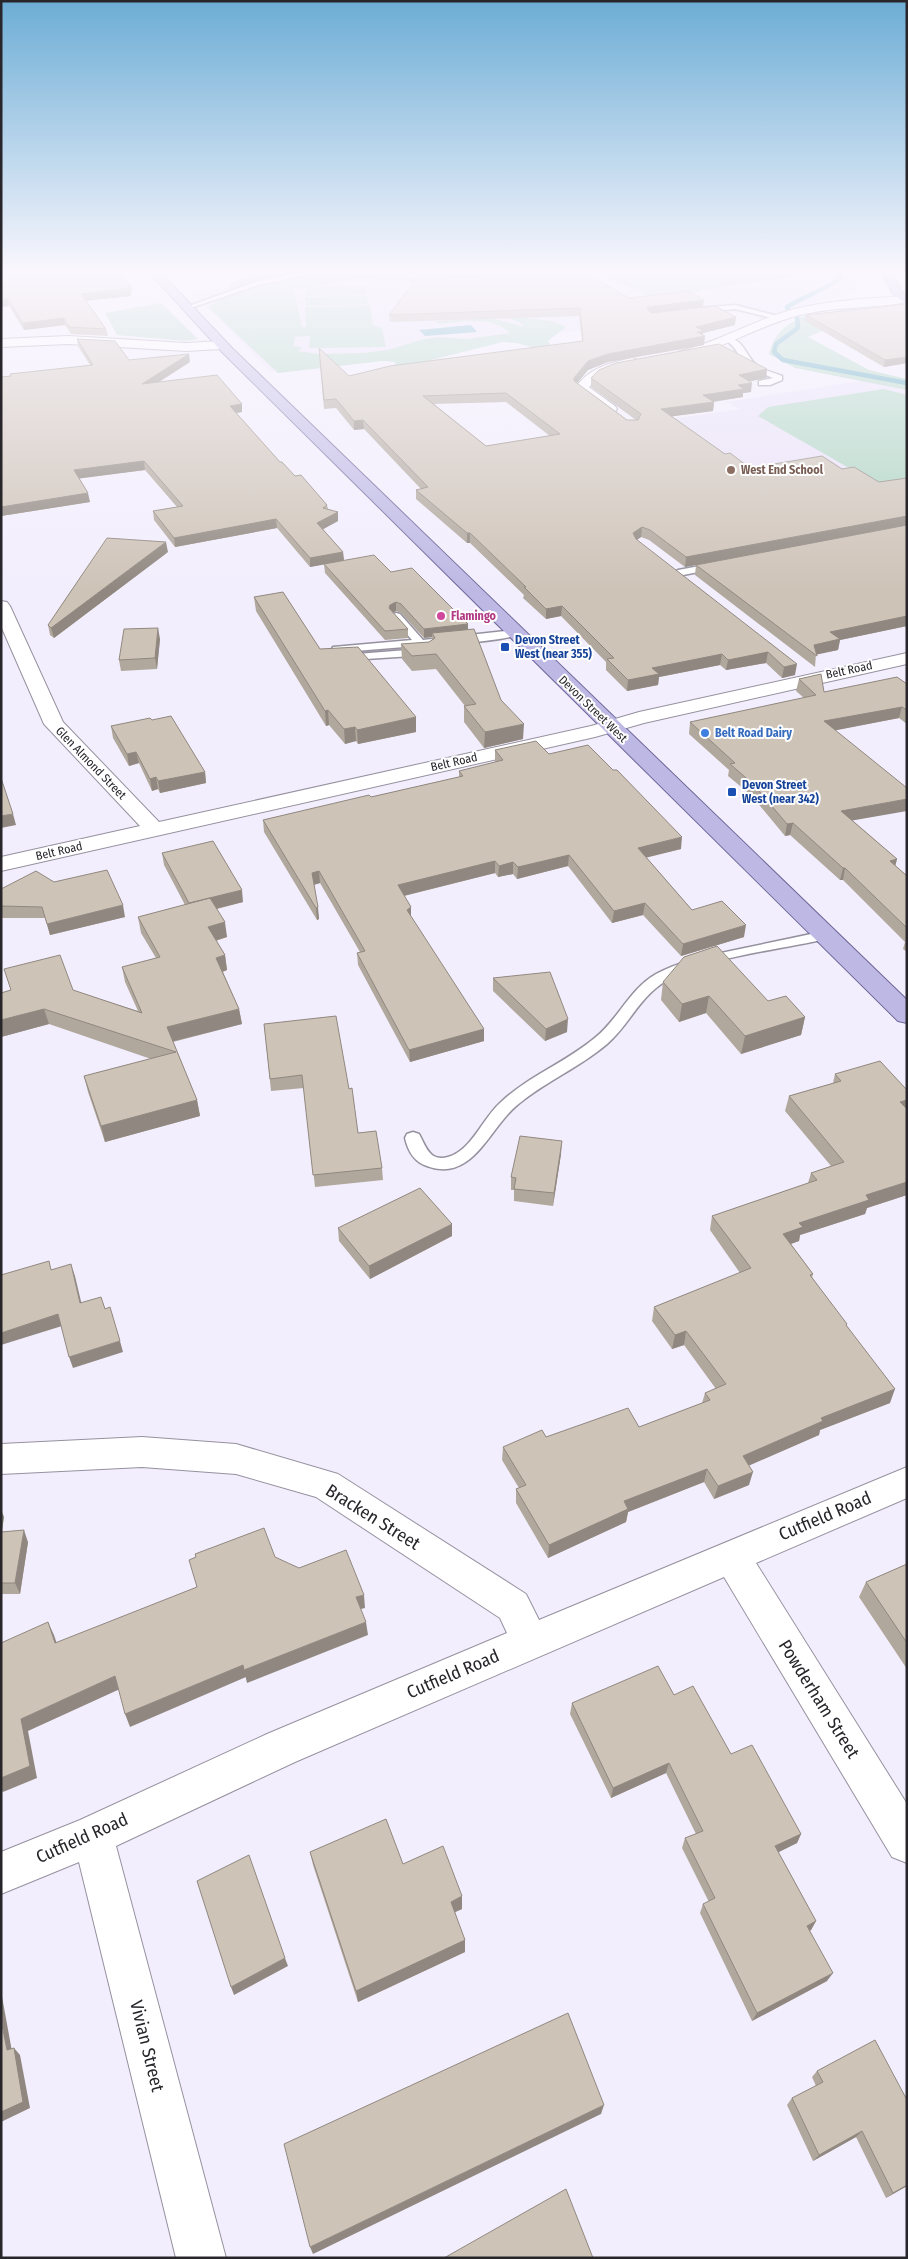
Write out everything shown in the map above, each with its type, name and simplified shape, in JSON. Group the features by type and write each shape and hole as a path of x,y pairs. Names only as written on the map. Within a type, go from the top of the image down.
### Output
{"main road":[{"name":"Devon Street West","path":"255,378 907,1015"}],"street":[{"path":"589,378 581,388 623,418"},
{"path":"664,562 693,585"},
{"name":"Glen Almond Street","path":"1,606 54,724 155,830"},
{"name":"Belt Road","path":"1,864 906,658"},
{"path":"798,666 813,678"},
{"name":"Bracken Street","path":"1,1459 142,1452 236,1459 326,1485 514,1606 530,1641"},
{"name":"Cutfield Road","path":"1,1873 93,1835 281,1748 907,1482"},
{"name":"Powderham Street","path":"731,1556 907,1842"},
{"name":"Vivian Street","path":"93,1835 201,2258"}],"lane":[{"path":"762,383 770,383 778,378"},
{"path":"678,573 723,564"},
{"path":"396,616 421,642 428,652 339,659 337,649 411,643 421,642 514,633"},
{"path":"413,1138 417,1152 426,1159 438,1163 455,1161 473,1148 499,1112 515,1098 567,1066 601,1040 616,1026 636,998 660,978 702,961 825,935"}],"shaded area":[{"name":"West End School","path":"865,380 907,390 907,496 671,536 643,423 740,409 726,402"}],"green space":[{"path":"848,378 905,378 907,379 907,390"},
{"path":"884,389 907,395 907,486 890,489 758,416 768,407"}],"building":[{"path":"1,378 151,378 142,384 188,378 220,378 242,404 230,406 280,462 295,476 301,475 327,505 323,508 338,512 317,523 343,552 310,558 276,519 174,538 153,511 183,506 144,461 74,470 88,493 1,507"},
{"path":"322,378 574,378 574,381 627,420 638,420 641,414 592,378 745,378 752,383 738,385 744,389 703,395 714,402 661,409 725,454 730,453 750,468 822,456 842,469 854,467 879,482 907,478 907,516 686,557 650,530 642,527 633,533 636,539 797,664 784,667 768,652 728,660 722,654 652,668 659,674 628,680 607,659 614,658 562,606 546,609 470,533 467,533 416,490 428,487 363,420 354,421 336,399 324,400","holes":["506,393 560,434 486,446 423,396"]},
{"path":"907,525 907,616 830,632 840,639 814,645 817,656 696,565"},
{"path":"107,538 166,542 51,628 48,625"},
{"path":"374,555 391,572 412,568 468,624 424,629 401,604 396,602 390,605 389,608 408,629 385,631 324,564"},
{"path":"283,592 320,649 358,647 416,717 357,730 355,727 344,729 328,710 325,711 254,597"},
{"path":"158,628 155,658 119,660 124,629"},
{"path":"474,629 501,700 524,724 485,732 464,706 476,704 436,654 412,656 401,644 429,642 435,638 432,633"},
{"path":"821,674 824,692 897,677 907,684 907,710 902,707 824,721 907,788 907,799 841,811 897,859 890,861 907,876 907,928 845,868 793,823 787,824 753,784 730,764 735,763 690,722 816,695 799,679"},
{"path":"171,716 205,772 158,781 156,777 150,779 136,752 127,754 111,726"},
{"path":"536,741 549,754 588,745 613,770 617,770 682,837 638,848 692,910 722,901 746,925 683,944 645,903 614,911 569,855 518,867 513,862 499,866 495,861 398,885 411,907 407,910 484,1029 409,1050 357,953 365,951 319,871 312,873 318,907 316,908 263,820 369,795 371,797 463,776 459,771 503,760 495,750"},
{"path":"1,778 13,814 1,816"},
{"path":"213,841 242,890 189,903 162,853"},
{"path":"107,870 123,905 47,924 42,907 1,906 1,889 36,871 54,882"},
{"path":"210,898 225,922 208,927 225,955 216,958 239,1009 167,1027 197,1100 101,1126 84,1076 176,1052 44,1009 1,1020 1,993 11,990 4,969 60,955 73,990 142,1013 122,967 160,957 138,917"},
{"path":"717,946 768,1001 786,996 805,1017 745,1036 709,996 682,1004 663,982 684,957"},
{"path":"550,972 568,1019 546,1029 493,978"},
{"path":"336,1016 349,1089 352,1088 358,1133 376,1131 382,1168 313,1175 302,1075 270,1079 264,1024"},
{"path":"880,1061 907,1090 907,1100 900,1102 907,1109 907,1182 866,1195 869,1200 799,1223 803,1227 783,1234 813,1274 810,1275 846,1325 895,1389 821,1418 823,1421 743,1456 753,1472 718,1486 707,1469 624,1501 628,1509 549,1545 516,1489 526,1485 503,1447 542,1430 546,1437 628,1408 639,1427 710,1400 705,1393 726,1384 686,1331 675,1335 654,1307 751,1268 712,1216 817,1180 811,1173 844,1162 789,1096 841,1081 835,1074"},
{"path":"520,1136 562,1141 554,1193 514,1189 516,1178 511,1177"},
{"path":"420,1188 452,1224 369,1266 338,1228"},
{"path":"49,1261 51,1270 71,1264 80,1303 101,1297 105,1309 110,1307 120,1341 69,1357 58,1314 1,1333 1,1275"},
{"path":"264,1528 275,1557 299,1568 346,1550 364,1595 356,1597 366,1622 244,1670 243,1665 125,1714 115,1676 21,1719 30,1766 1,1778 1,1643 48,1622 55,1643 197,1587 189,1560 196,1557 195,1554"},
{"path":"24,1530 15,1583 1,1583 1,1532"},
{"path":"907,1564 907,1643 866,1582"},
{"path":"658,1666 674,1695 693,1686 731,1754 752,1745 801,1834 775,1846 816,1921 807,1926 833,1973 757,2013 703,1904 715,1898 685,1838 703,1831 669,1763 613,1788 572,1703"},
{"path":"386,1819 403,1864 443,1846 462,1896 451,1902 465,1940 356,1991 310,1852"},
{"path":"249,1855 285,1958 231,1987 197,1881"},
{"path":"568,2013 604,2105 310,2247 284,2144"},
{"path":"1,2020 7,2050 14,2048 23,2102 1,2112"},
{"path":"875,2040 907,2100 907,2185 893,2193 862,2131 819,2155 792,2098 823,2082 817,2071"},
{"path":"566,2189 593,2258 444,2258"}],"waterway":[{"path":"882,378 907,383"}],"place":[{"name":"West End School","path":"731,470"},
{"name":"Flamingo","path":"441,616"},
{"name":"Devon Street West (near 355)","path":"505,647"},
{"name":"Belt Road Dairy","path":"705,733"},
{"name":"Devon Street West (near 342)","path":"732,792"}]}
